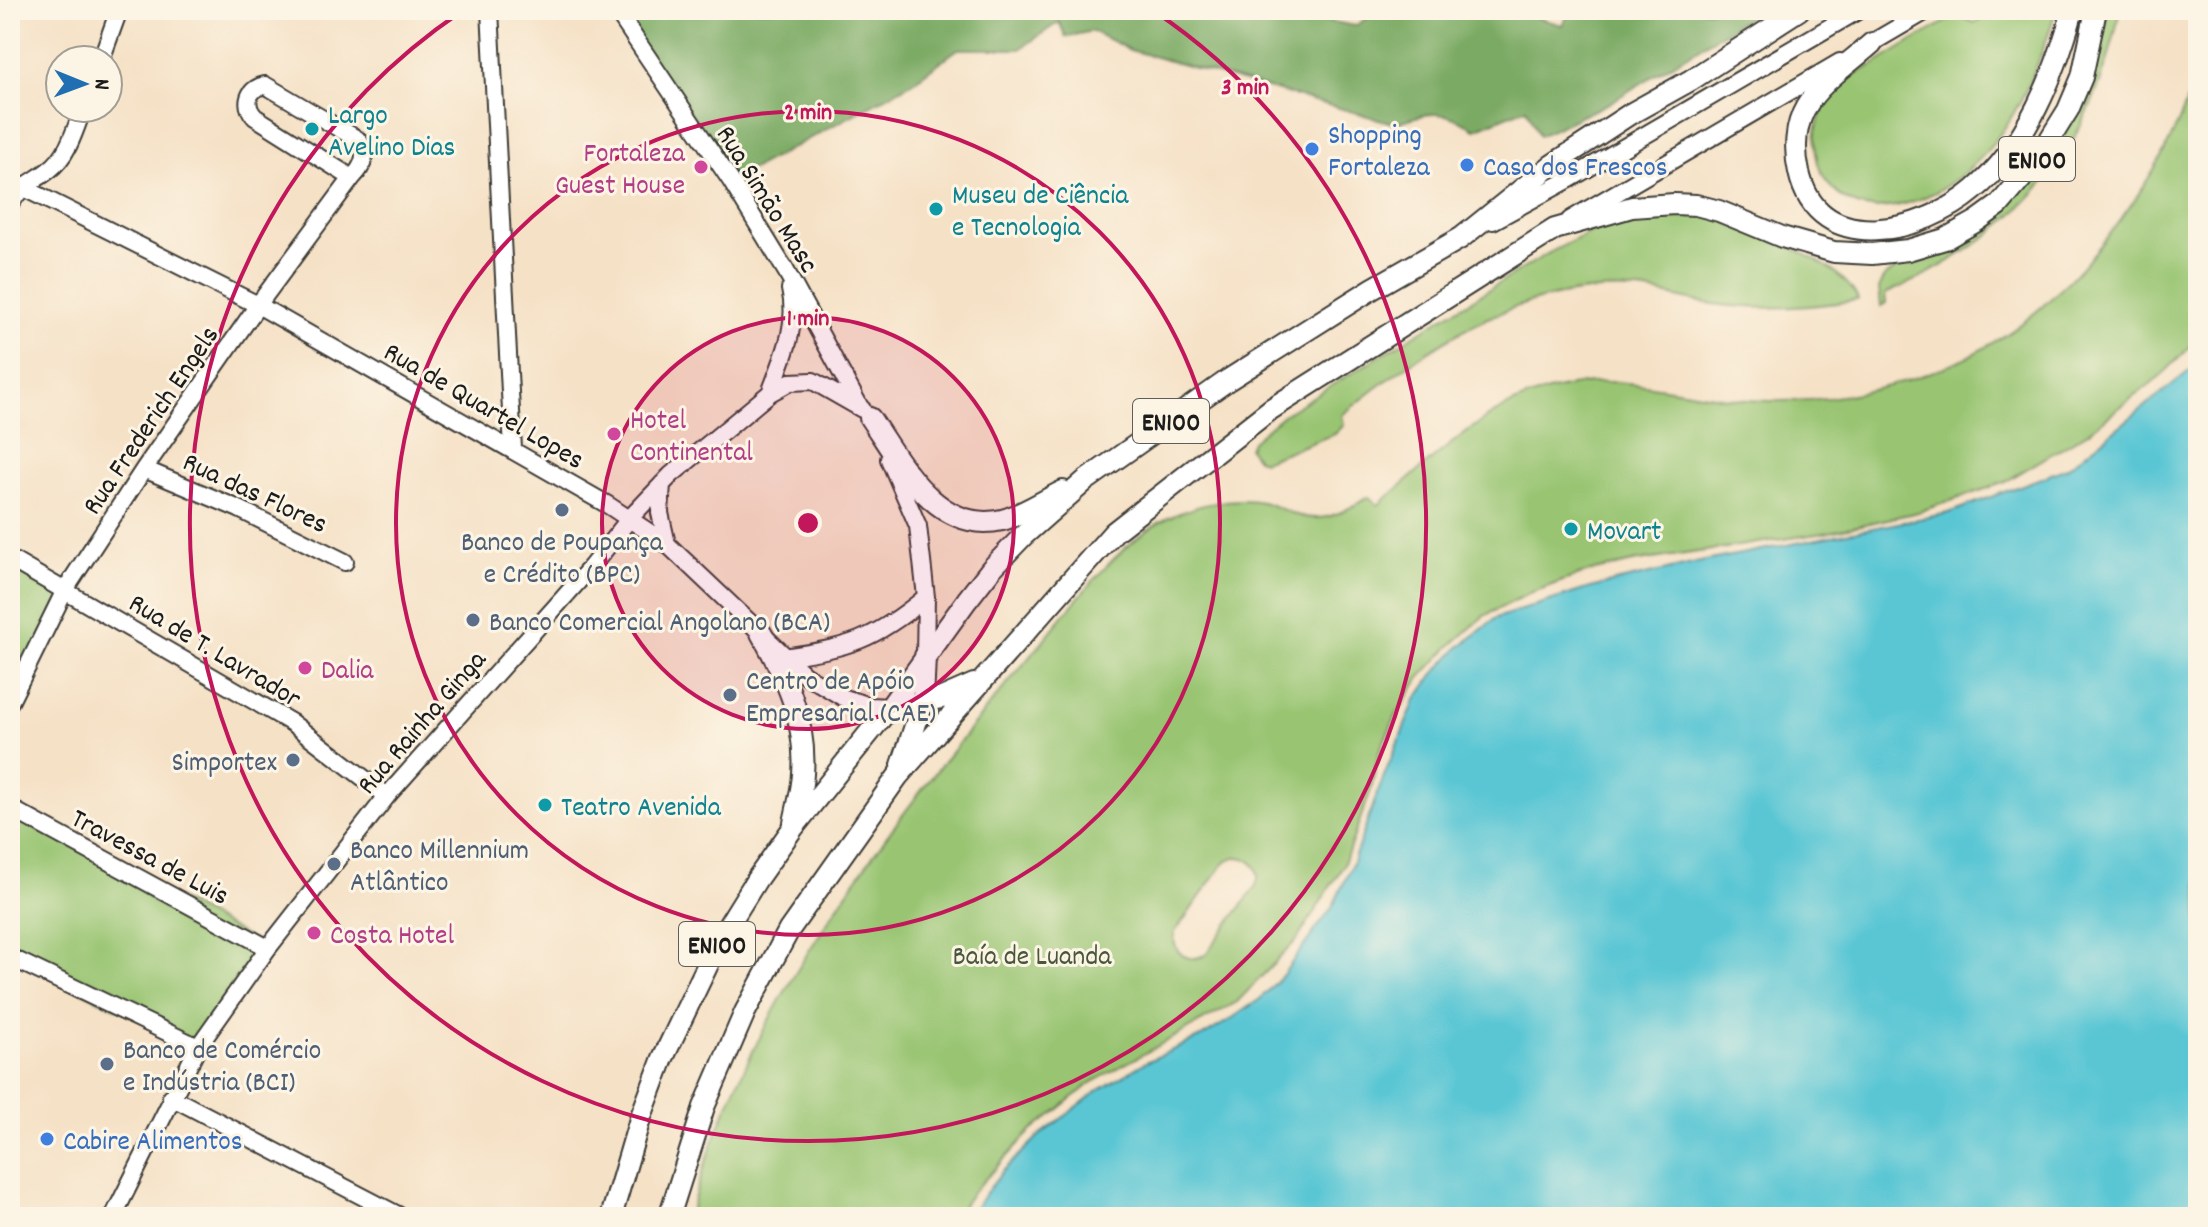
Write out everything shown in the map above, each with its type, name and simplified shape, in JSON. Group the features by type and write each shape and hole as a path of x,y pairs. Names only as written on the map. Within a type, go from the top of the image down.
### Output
{"main road":[{"name":"EN100","path":"610,1216 640,1119 687,1004 721,937 793,828 890,707 992,568 1024,535 1085,481 1228,380 1372,289 1461,238 1563,158 1799,10"},
{"path":"1872,43 1815,94 1799,121 1796,149 1800,177 1806,194 1815,206 1830,218 1865,230 1900,228 1925,221 1975,190 2001,163 2039,103 2055,67 2073,10"},
{"name":"EN100","path":"669,1217 704,1107 745,1012 789,930 898,776 1114,532 1248,426 1555,229 1632,207 1674,204 1719,211 1782,237 1834,252 1864,254 1908,250 1945,239 1999,205 2035,163 2068,110 2082,77 2096,10"},
{"path":"866,414 927,497 952,514 971,521 1002,520 1085,481"},
{"path":"761,633 791,693 800,721 803,775 793,828"},
{"path":"898,776 923,702 925,656"},
{"path":"890,707 962,691 995,667"}],"street":[{"path":"107,44 119,10"},
{"path":"490,10 513,449"},
{"name":"Rua Simão Masc","path":"616,10 731,181 786,271 866,414"},
{"path":"1461,238 1568,180 1859,10"},
{"path":"1555,229 1928,10"},
{"path":"269,86 357,139 362,144 364,159 360,170 352,178 255,117 247,100 253,90 269,86"},
{"path":"10,204 16,184 51,169 70,143 77,124"},
{"name":"Rua Frederich Engels","path":"10,702 65,590 144,469 258,305 352,178"},
{"name":"Rua de Quartel Lopes","path":"16,184 258,305 630,518 667,544 804,674 844,698 870,706 890,707"},
{"path":"770,393 791,336 794,318 786,271"},
{"name":"Rua Rainha Ginga","path":"113,1217 198,1047 268,948 387,796 591,567 630,518 662,484 770,393 790,382 813,381 866,414"},
{"path":"866,414 918,526 926,597 925,656"},
{"name":"Rua das Flores","path":"144,469 239,509 345,562"},
{"path":"662,484 660,513 667,544"},
{"name":"Rua de T. Lavrador","path":"10,559 292,723 387,796"},
{"path":"784,657 858,642 895,622 926,597"},
{"name":"Travessa de Luis","path":"10,808 268,948"},
{"path":"10,957 198,1047"},
{"path":"171,1097 402,1217"}],"green space":[{"path":"616,10 1269,10 1355,26 1379,10 1511,10 1562,25 1572,10 1760,10 1609,103 1539,136 1526,108 1475,129 1455,118 1436,114 1417,116 1396,124 1130,50 1092,31 1066,37 1059,22 1020,49 958,49 910,84 731,181"},
{"path":"1992,10 2056,10 2047,40 2021,99 1986,152 1964,174 1938,191 1908,203 1878,208 1860,206 1844,199 1823,176 1815,147 1820,116 1836,88 1957,15 1974,23 1988,16"},
{"path":"2108,10 2120,10 2108,61 2090,106 2068,147 2042,184 2010,217 1973,246 1932,272 1885,294 1886,303 1881,306 1879,289 1885,276 1961,239 2088,85 2098,57"},
{"name":"Baía de Luanda","path":"2198,68 2198,339 2163,374 2088,432 2003,483 1918,512 1830,532 1633,562 1582,574 1530,593 1484,616 1420,678 1397,714 1379,752 1371,790 1343,866 1297,940 1237,1002 1091,1083 1029,1133 970,1195 955,1217 689,1217 714,1139 747,1063 786,990 830,918 928,782 980,717 1094,579 1149,529 1190,509 1226,501 1262,502 1314,518 1336,514 1369,497 1378,505 1479,423 1524,399 1567,387 1616,382 1734,399 1803,400 1871,390 1938,369 1999,339 2026,320 2084,265 2128,210 2153,172","holes":["1244,858 1253,864 1258,873 1254,889 1205,955 1192,958 1182,954 1175,945 1175,932 1222,866 1227,861"]},
{"path":"1698,211 1812,258 1848,285 1858,300 1768,308 1713,304 1636,290 1592,290 1551,297 1513,308 1442,342 1342,415 1344,425 1335,434 1263,461 1257,459 1249,448 1252,441 1283,415 1547,254 1598,229 1639,215"},
{"path":"10,559 65,590 10,702"},
{"path":"10,808 268,948 198,1047 10,957"}],"water":[{"path":"2198,364 2198,1217 968,1217 1002,1172 1039,1136 1096,1092 1146,1062 1201,1037 1231,1019 1260,999 1282,976 1333,906 1415,701 1457,649 1496,618 1590,588 1705,561 1949,513 2067,468"}],"place":[{"name":"Largo Avelino Dias","path":"312,129"},
{"name":"Shopping Fortaleza","path":"1312,149"},
{"name":"Casa dos Frescos","path":"1467,165"},
{"name":"Fortaleza Guest House","path":"701,167"},
{"name":"Museu de Ciência e Tecnologia","path":"936,209"},
{"name":"Hotel Continental","path":"614,434"},
{"name":"Banco de Poupança e Crédito (BPC)","path":"562,510"},
{"name":"Movart","path":"1571,529"},
{"name":"Banco Comercial Angolano (BCA)","path":"473,620"},
{"name":"Dalia","path":"305,668"},
{"name":"Centro de Apóio Empresarial (CAE)","path":"730,695"},
{"name":"Simportex","path":"293,760"},
{"name":"Teatro Avenida","path":"545,805"},
{"name":"Banco Millennium Atlântico","path":"334,864"},
{"name":"Costa Hotel","path":"314,933"},
{"name":"Banco de Comércio e Indústria (BCI)","path":"107,1064"},
{"name":"Cabire Alimentos","path":"47,1139"}]}
